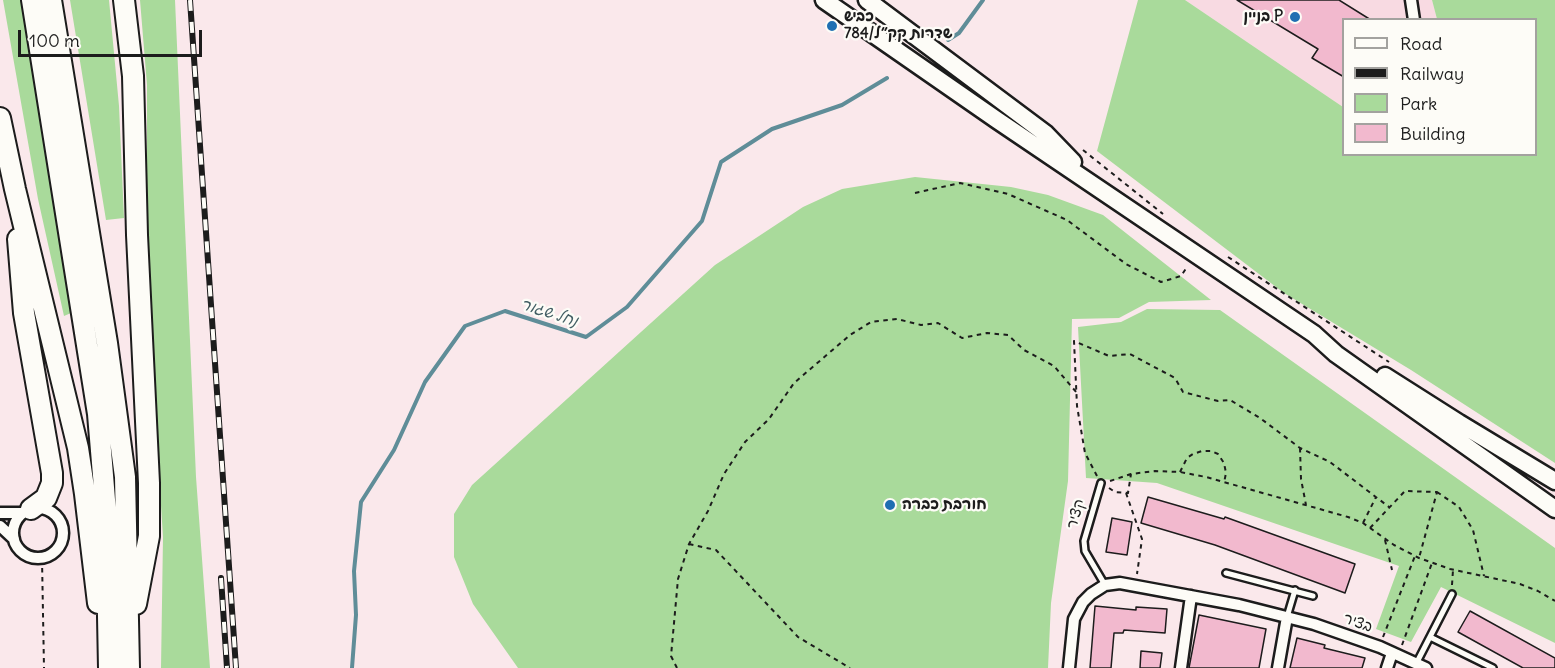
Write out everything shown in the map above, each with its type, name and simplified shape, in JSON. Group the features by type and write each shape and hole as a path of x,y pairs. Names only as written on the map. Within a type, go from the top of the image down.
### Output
{"highway":[{"path":"32,0 98,414 106,512 108,668"},
{"path":"51,0 107,343 125,477 129,668"},
{"path":"124,0 133,76 137,235 149,483 149,536 129,642"},
{"path":"0,118 78,448 108,668"},
{"path":"15,189 20,283 52,473 52,483 46,498 27,511"}],"main road":[{"path":"824,0 1314,334 1340,347 1555,481"},
{"path":"867,0 1046,134 1094,185"},
{"path":"1314,334 1336,354 1555,509"},
{"path":"1531,493 1537,503 1555,521"}],"street":[{"path":"1411,0 1413,18"},
{"path":"0,513 48,509 56,514 64,528 62,545 57,551 42,559 26,556 20,551 14,539 0,526"},
{"path":"14,539 17,519 27,511"},
{"path":"1069,668 1074,619 1083,602 1105,585 1120,583 1191,596 1180,668"},
{"name":"בציר","path":"1191,596 1314,624 1380,647 1421,666"},
{"path":"1278,668 1287,617"},
{"path":"1387,668 1395,654"}],"lane":[{"name":"קציר","path":"1101,483 1084,541 1085,551 1105,585"},
{"path":"1226,573 1313,596"},
{"path":"1287,617 1295,590"},
{"name":"בציר","path":"1421,666 1430,637 1452,594"},
{"path":"1430,637 1493,668"}],"path":[{"path":"1083,150 1166,216"},
{"path":"915,193 960,183 1008,194 1067,220 1126,264 1161,282 1181,276 1196,254"},
{"path":"1222,254 1394,366"},
{"path":"677,668 671,656 678,579 689,544 708,511 724,474 745,442 769,419 794,382 850,335 871,322 897,319 921,325 938,323 962,338 987,333 1008,335 1024,350 1054,366 1077,393"},
{"path":"1126,493 1115,492 1101,483 1085,453 1077,393 1074,341 1109,356 1130,354 1175,378 1183,392 1218,400 1230,400 1260,418 1300,448 1330,462 1389,507"},
{"path":"1300,448 1300,479 1306,505"},
{"path":"1180,472 1187,458 1202,451 1211,451 1218,454 1224,463 1226,473 1224,483"},
{"path":"1101,483 1131,474 1155,471 1180,472 1224,483 1363,523 1417,557 1453,570 1520,584 1538,591 1555,602"},
{"path":"1126,493 1128,494 1131,474"},
{"path":"1370,528 1405,491 1437,492 1459,507 1473,530 1484,576"},
{"path":"1380,647 1417,557 1437,492"},
{"path":"1126,493 1142,539 1135,585"},
{"path":"1363,523 1376,497"},
{"path":"1385,538 1392,570"},
{"path":"689,544 716,550 798,637 850,668"},
{"path":"42,559 44,668"},
{"path":"1395,654 1432,563"},
{"path":"1452,594 1453,570"}],"shaded area":[{"path":"1185,0 1432,0 1437,18 1342,18 1342,106"}],"green space":[{"path":"3,0 23,0 78,310 64,316 38,199"},
{"path":"70,0 109,0 119,106 124,218 106,220"},
{"path":"140,0 175,0 196,477 210,668 161,668 163,537 147,285 147,85"},
{"path":"1138,0 1185,0 1342,106 1342,156 1537,156 1537,18 1437,18 1432,0 1555,0 1555,463 1411,370 1284,293 1097,151"},
{"path":"915,177 1011,187 1048,195 1103,215 1211,300 1149,302 1119,318 1072,319 1068,481 1051,603 1048,668 518,668 473,604 454,557 454,514 472,485 715,265 803,207 842,189"},
{"path":"1147,309 1220,310 1555,548 1555,643 1441,587 1411,642 1376,629 1399,566 1157,483 1086,478 1078,327 1121,322"}],"building":[{"path":"1237,0 1339,0 1368,18 1342,18 1342,76 1312,58 1318,49"},
{"path":"1148,497 1224,519 1225,517 1355,564 1345,593 1215,545 1141,523"},
{"path":"1112,518 1132,522 1127,555 1106,552"},
{"path":"1095,606 1136,610 1136,607 1167,609 1165,633 1124,630 1123,633 1114,633 1111,668 1090,668"},
{"path":"1470,611 1555,658 1555,668 1523,668 1458,632"},
{"path":"1199,615 1266,629 1259,668 1189,668"},
{"path":"1297,638 1325,645 1324,648 1365,658 1362,668 1290,668"},
{"path":"1141,651 1162,653 1160,668 1140,668"}],"waterway":[{"name":"נחל שגור","path":"948,40 959,33 983,0"},
{"name":"נחל שגור","path":"352,668 356,615 354,571 361,502 394,450 425,382 465,326 505,311 586,337 627,307 702,221 721,162 772,129 842,105 887,78"}],"railway":[{"path":"190,0 236,668"},
{"path":"221,578 227,668"}],"place":[{"name":"בניין P","path":"1295,17"},
{"name":"כביש 784/שדרות קק״ל","path":"832,26"},
{"name":"חורבת כברה","path":"890,505"}]}
